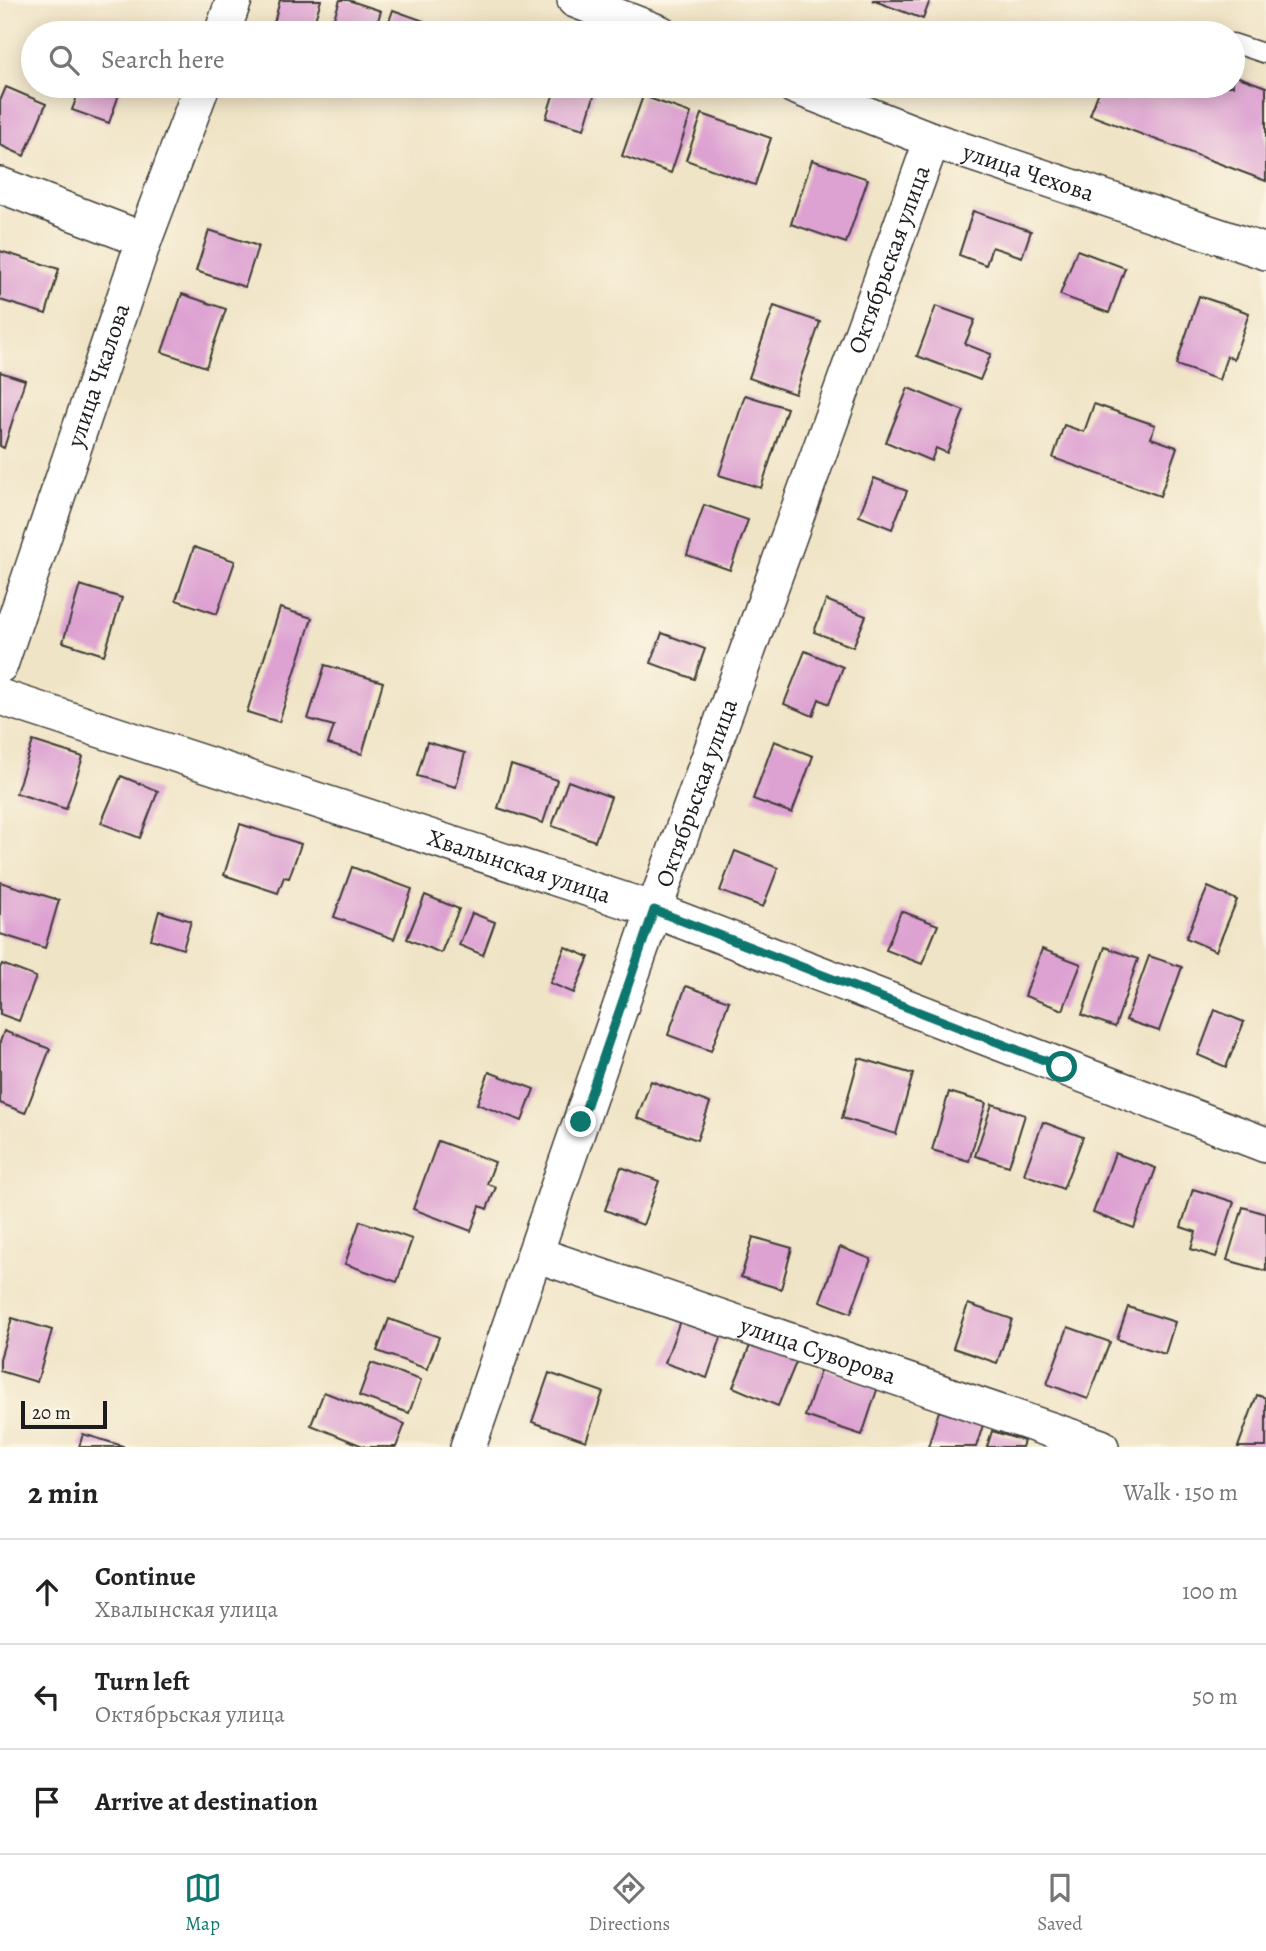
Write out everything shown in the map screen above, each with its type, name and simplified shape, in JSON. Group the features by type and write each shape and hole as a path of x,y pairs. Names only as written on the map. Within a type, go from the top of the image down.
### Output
{"street":[{"path":"226,21 234,0"},
{"path":"575,0 629,21"},
{"name":"улица Чкалова","path":"0,666 144,240 197,98"},
{"name":"улица Чехова","path":"825,98 932,140 1266,252"},
{"name":"Октябрьская улица","path":"468,1447 654,910 932,140"},
{"path":"0,185 144,240"},
{"name":"Хвалынская улица","path":"0,697 654,910 1266,1145"},
{"name":"улица Суворова","path":"535,1254 1101,1447"}],"lane":[{"path":"1245,47 1266,54"}],"building":[{"path":"280,0 321,0 315,21 275,21"},
{"path":"340,0 381,11 378,21 333,21"},
{"path":"872,0 930,0 923,19"},
{"path":"393,10 424,21 389,21"},
{"path":"1245,79 1266,87 1266,181 1090,115 1096,98 1245,98"},
{"path":"6,87 21,93 21,98 32,98 46,104 24,156 0,145 0,101"},
{"path":"76,98 118,98 109,123 72,110"},
{"path":"552,98 593,98 584,129 546,118"},
{"path":"642,98 691,113 671,173 622,156"},
{"path":"702,114 771,138 755,185 686,160"},
{"path":"812,160 868,179 846,243 791,224"},
{"path":"973,211 1031,231 1022,257 992,247 986,265 959,255"},
{"path":"209,230 258,246 245,287 196,271"},
{"path":"1077,250 1125,268 1109,313 1060,295"},
{"path":"0,251 59,269 46,314 0,300"},
{"path":"182,294 226,309 206,367 162,352"},
{"path":"1199,296 1249,313 1234,359 1227,356 1219,380 1176,365"},
{"path":"774,306 820,322 795,394 749,378"},
{"path":"936,306 975,320 965,344 991,354 980,380 917,356"},
{"path":"0,372 25,380 4,448 0,446"},
{"path":"908,388 964,411 947,453 936,448 931,461 886,442"},
{"path":"745,395 787,408 761,488 719,475"},
{"path":"1094,404 1155,425 1151,438 1177,447 1160,496 1053,458 1064,425 1084,432"},
{"path":"874,478 907,491 892,529 859,516"},
{"path":"704,505 748,520 730,570 687,555"},
{"path":"194,547 235,561 217,614 176,600"},
{"path":"80,585 122,598 104,655 63,642"},
{"path":"826,600 866,616 853,647 814,632"},
{"path":"280,608 312,618 279,722 247,712"},
{"path":"662,633 705,649 694,679 651,663"},
{"path":"805,651 843,667 829,704 819,699 813,716 784,704"},
{"path":"325,665 383,682 362,754 328,744 334,726 308,719"},
{"path":"33,741 83,757 66,809 16,793"},
{"path":"774,741 813,756 792,813 753,799"},
{"path":"427,742 465,753 456,787 417,776"},
{"path":"511,765 557,780 543,823 498,808"},
{"path":"121,776 158,791 140,838 101,823"},
{"path":"568,781 611,797 595,841 552,826"},
{"path":"240,824 301,844 289,878 284,877 278,893 224,875"},
{"path":"735,851 778,868 763,907 720,891"},
{"path":"352,867 412,889 394,939 334,917"},
{"path":"0,882 59,900 45,948 0,934"},
{"path":"1208,887 1237,900 1216,951 1186,938"},
{"path":"425,895 459,909 441,953 407,939"},
{"path":"159,911 191,921 183,949 151,939"},
{"path":"901,911 938,925 922,964 886,950"},
{"path":"472,913 495,922 483,955 459,945"},
{"path":"565,947 589,957 574,993 550,983"},
{"path":"1105,947 1138,959 1115,1027 1082,1015"},
{"path":"1042,949 1081,964 1063,1010 1025,996"},
{"path":"1149,956 1182,967 1159,1031 1126,1020"},
{"path":"2,964 36,977 19,1021 0,1014"},
{"path":"686,986 729,1001 711,1051 668,1035"},
{"path":"1215,1010 1244,1022 1226,1067 1198,1055"},
{"path":"4,1031 50,1049 25,1113 0,1103 0,1042"},
{"path":"859,1058 913,1074 896,1134 842,1118"},
{"path":"489,1072 534,1089 522,1121 477,1104"},
{"path":"651,1081 710,1103 697,1140 637,1118"},
{"path":"949,1092 986,1103 969,1161 932,1150"},
{"path":"992,1104 1025,1115 1009,1166 975,1156"},
{"path":"1043,1122 1083,1137 1063,1189 1024,1174"},
{"path":"438,1141 495,1162 487,1184 496,1187 487,1209 480,1206 471,1231 413,1209"},
{"path":"1115,1153 1156,1168 1134,1228 1093,1213"},
{"path":"621,1167 659,1181 643,1225 605,1210"},
{"path":"1193,1189 1234,1202 1216,1257 1191,1249 1196,1232 1181,1227"},
{"path":"1243,1207 1266,1214 1266,1271 1227,1260"},
{"path":"360,1221 412,1239 397,1282 345,1264"},
{"path":"753,1237 792,1248 781,1289 741,1277"},
{"path":"840,1247 871,1259 851,1313 820,1301"},
{"path":"968,1304 1012,1319 997,1363 953,1348"},
{"path":"1128,1307 1175,1322 1165,1354 1117,1339"},
{"path":"682,1315 724,1329 707,1378 665,1363"},
{"path":"12,1318 52,1330 37,1382 0,1371 0,1359"},
{"path":"389,1319 439,1337 427,1369 377,1351"},
{"path":"1068,1327 1110,1342 1088,1399 1047,1384"},
{"path":"752,1341 797,1360 778,1406 733,1387"},
{"path":"371,1363 421,1380 409,1413 359,1396"},
{"path":"821,1368 878,1387 862,1435 805,1416"},
{"path":"549,1373 603,1392 586,1441 532,1422"},
{"path":"324,1392 405,1424 396,1447 365,1447 311,1425"},
{"path":"1257,1395 1266,1398 1266,1447 1238,1447"},
{"path":"939,1411 983,1425 976,1447 928,1447"},
{"path":"992,1431 1024,1441 1022,1447 987,1447"},
{"path":"83,1434 123,1446 123,1447 79,1447"}],"route":[{"path":"581,1122 654,910 1062,1067"}]}
